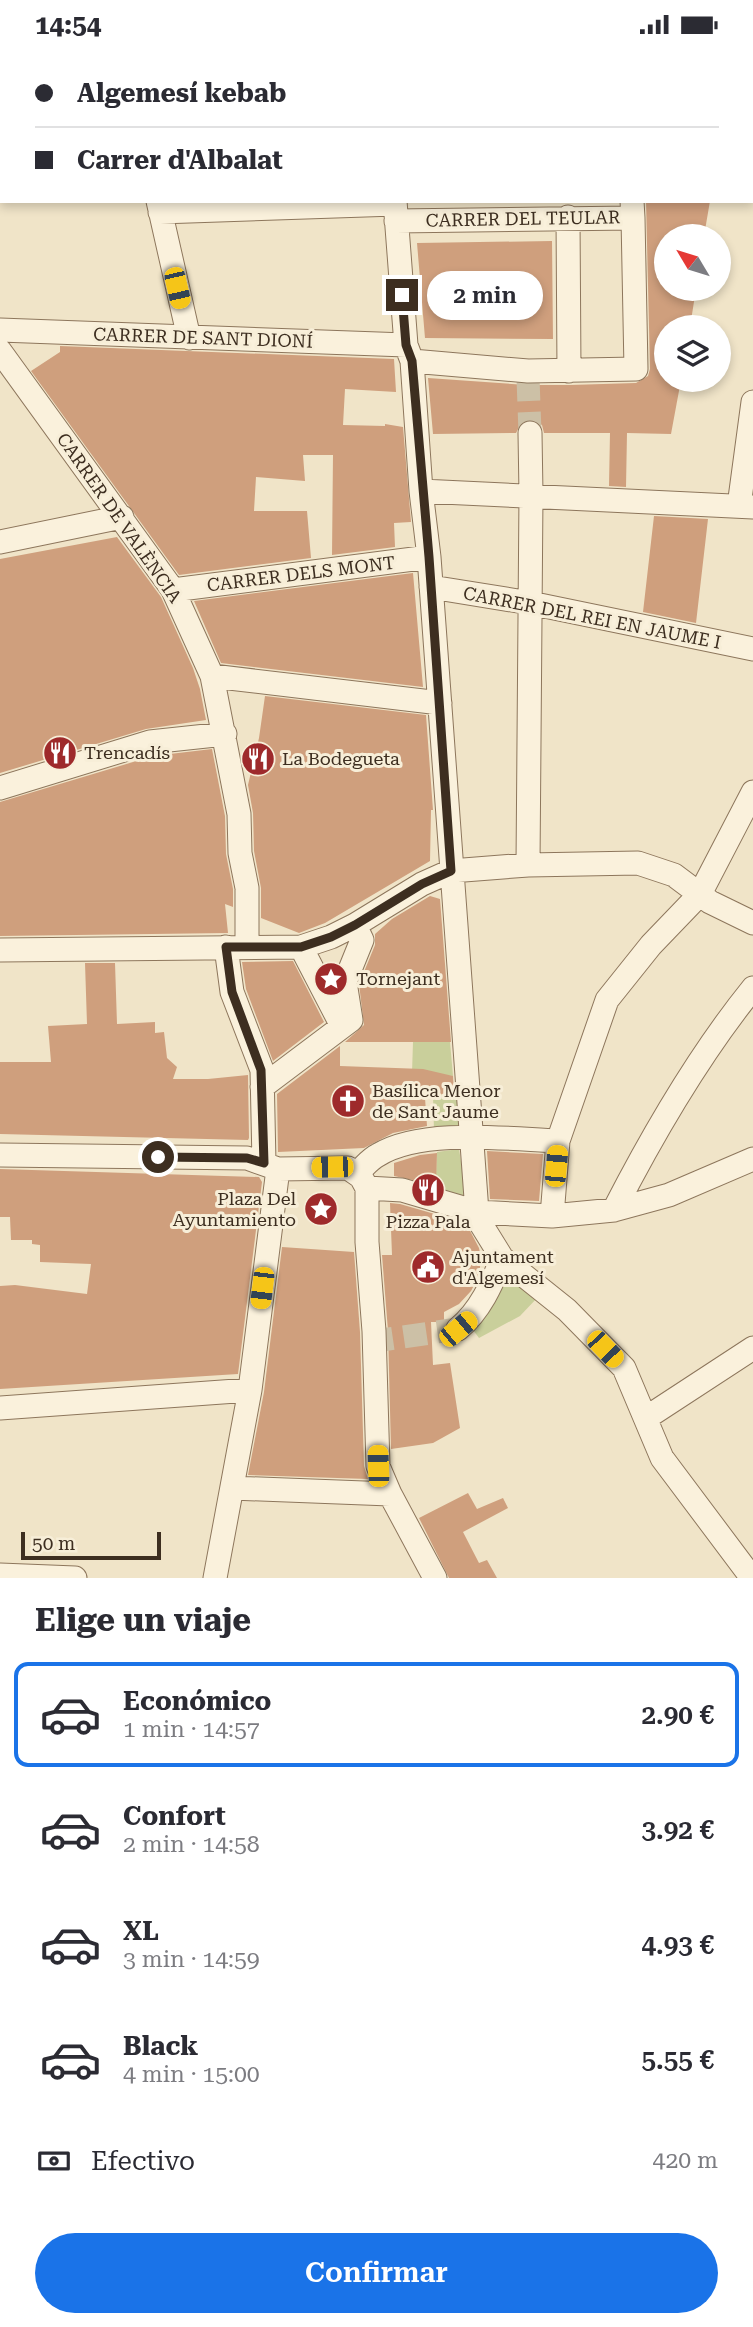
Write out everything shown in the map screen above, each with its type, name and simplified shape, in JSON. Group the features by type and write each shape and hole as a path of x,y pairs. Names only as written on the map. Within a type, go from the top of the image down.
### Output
{"street":[{"name":"CARRER DEL TEULAR","path":"159,207 395,209 568,217 632,210"},
{"path":"159,207 189,338"},
{"path":"395,209 429,557 477,1212 481,1224 502,1258 567,1310 624,1369 662,1458 752,1578"},
{"name":"CARRER DE SANT DIONÍ","path":"0,330 189,338 409,353 528,375 636,369 632,210"},
{"path":"568,217 569,371"},
{"name":"CARRER DE VALÈNCIA","path":"0,351 173,590 212,676 225,734 239,814 240,853 247,888 232,992 261,1070 271,1166 250,1390 215,1578"},
{"path":"421,491 746,506 753,402"},
{"path":"528,865 530,433"},
{"path":"0,542 122,517"},
{"name":"CARRER DELS MONT","path":"173,590 429,557"},
{"name":"CARRER DEL REI EN JAUME I","path":"431,587 530,603 753,649"},
{"path":"212,676 440,703"},
{"path":"0,788 150,742 225,734"},
{"path":"552,1216 558,1141 607,1000 651,945 700,894 752,795"},
{"path":"0,950 301,947 355,925 451,864 638,863 674,875 710,902 753,923"},
{"path":"262,1087 351,1020 345,982 362,940 355,925"},
{"path":"301,947 342,1026"},
{"path":"614,1210 651,1138 726,1021 753,988"},
{"path":"435,1578 378,1466 374,1331 367,1242 369,1183 377,1155 409,1143 470,1137 558,1141"},
{"path":"0,1155 247,1158 271,1166 340,1167 369,1183 442,1200 477,1212 552,1216 614,1210 668,1195 753,1159"},
{"path":"458,1329 471,1319 492,1284 502,1258"},
{"path":"646,1418 753,1348"},
{"path":"0,1408 250,1390"},
{"path":"232,1488 390,1494"},
{"path":"0,1575 75,1578"}],"green space":[{"path":"413,1042 450,1042 453,1076 412,1073"},
{"path":"457,1091 463,1130 434,1131 433,1096"},
{"path":"459,1149 466,1193 458,1199 435,1196 437,1152"},
{"path":"504,1272 538,1297 520,1316 479,1338 473,1330"}],"building":[{"path":"646,203 710,203 706,224 654,224 654,301 694,301 692,315 654,315 654,392 679,392 671,434 627,433 626,487 609,486 610,433 544,433 542,425 530,419 522,421 516,433 433,434 428,378 527,385 570,385 636,383 648,376"},
{"path":"552,241 553,339 425,338 417,243"},
{"path":"60,346 394,359 396,392 345,389 343,425 385,424 403,427 411,522 394,523 395,547 332,555 333,455 303,455 305,481 256,477 254,511 307,511 311,558 179,575 31,371 60,352"},
{"path":"654,516 708,519 696,623 643,612"},
{"path":"117,537 161,597 193,668 206,720 146,729 0,773 0,559"},
{"path":"413,573 423,687 221,663 194,601"},
{"path":"265,696 426,715 433,810 430,861 325,923 299,933 261,918 261,888 254,851 253,813 248,785"},
{"path":"212,749 225,816 226,854 233,889 233,907 225,904 228,933 0,936 0,802 153,756"},
{"path":"430,896 440,899 451,1042 345,1042 364,1025 359,984 375,945 375,934 392,919"},
{"path":"293,961 324,1022 273,1061 246,989 242,962"},
{"path":"85,963 115,963 117,1024 155,1022 155,1033 164,1032 167,1058 177,1067 173,1079 248,1075 248,1140 0,1134 0,1062 51,1062 48,1026 87,1024"},
{"name":"Basílica Menor de Sant Jaume","path":"340,1046 340,1066 423,1069 453,1076 454,1092 425,1098 427,1126 393,1133 364,1148 278,1152 277,1094"},
{"path":"487,1151 543,1154 539,1201 490,1199"},
{"path":"437,1153 436,1185 394,1176 394,1163"},
{"path":"0,1169 259,1177 262,1182 238,1374 0,1389 0,1286 15,1285 87,1294 91,1264 40,1262 40,1245 32,1244 32,1240 11,1240 10,1217 0,1217"},
{"path":"390,1203 466,1223 479,1248 481,1258 479,1276 471,1291 459,1304 444,1312 444,1322 431,1322 433,1365 450,1363 460,1428 433,1443 391,1449 388,1331 382,1255 392,1255"},
{"path":"282,1247 354,1252 360,1332 364,1466 368,1479 248,1475 264,1392"},
{"path":"468,1493 477,1509 503,1498 508,1508 463,1532 479,1563 487,1560 497,1578 449,1578 419,1518"}],"tunnel":[{"path":"528,378 530,433"},
{"path":"374,1331 382,1340 458,1329"}],"place":[{"name":"Trencadís","path":"60,753"},
{"name":"La Bodegueta","path":"258,759"},
{"name":"Tornejant","path":"331,979"},
{"name":"Basílica Menor de Sant Jaume","path":"348,1101"},
{"name":"Pizza Pala","path":"428,1190"},
{"name":"Plaza Del Ayuntamiento","path":"321,1209"},
{"name":"Ajuntament d'Algemesí","path":"428,1267"}],"route":[{"path":"158,1157 247,1158 264,1163 261,1070 232,992 226,947 301,947 331,937 422,884 451,871 429,557 421,491 412,361 406,345 402,295"}]}
